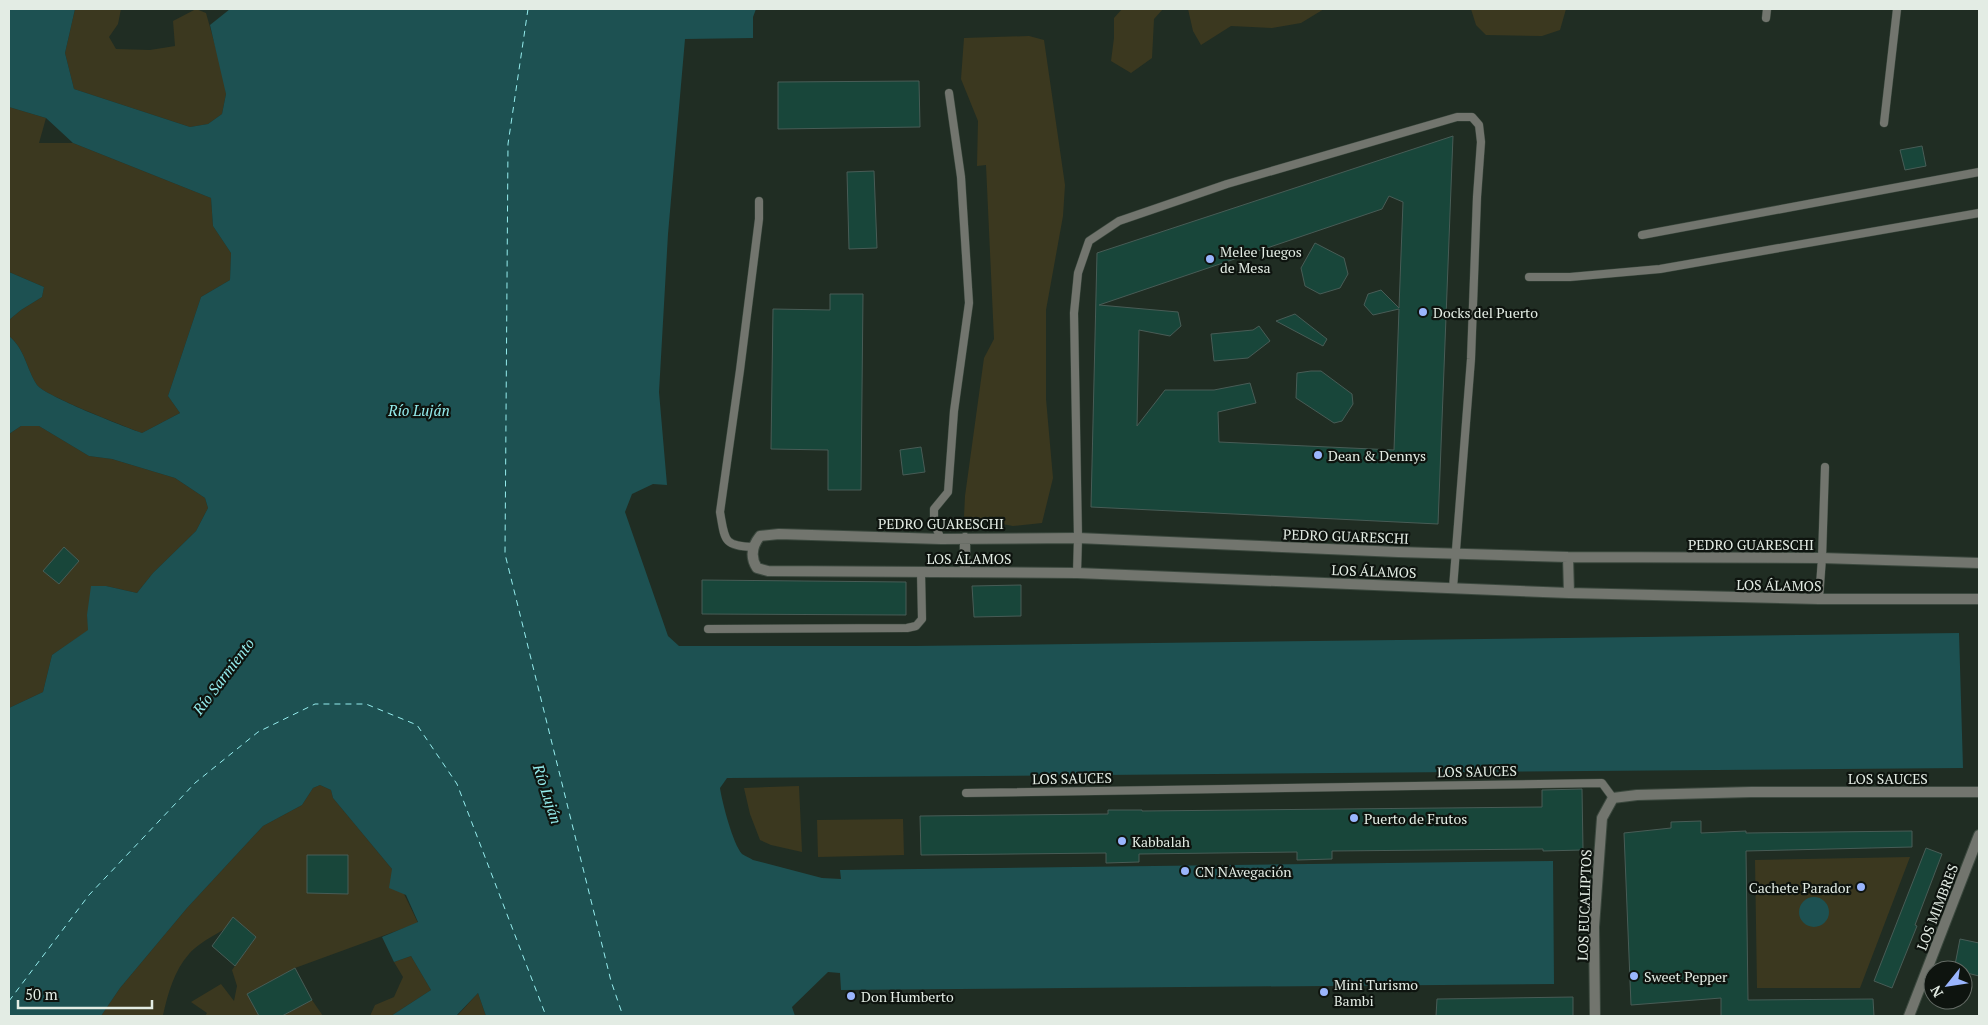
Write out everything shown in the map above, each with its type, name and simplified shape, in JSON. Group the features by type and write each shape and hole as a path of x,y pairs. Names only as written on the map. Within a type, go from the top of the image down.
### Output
{"street":[{"name":"PEDRO GUARESCHI","path":"753,547 760,536 780,534 941,539 1078,538 1568,557 1822,558 1979,563"},
{"path":"965,538 965,572"},
{"name":"LOS ÁLAMOS","path":"753,547 752,561 757,568 768,571 1077,573 1569,593 1819,600 1979,599"},
{"path":"1568,557 1569,593"},
{"name":"LOS SAUCES","path":"1613,798 1637,795 1751,792 1979,792"},
{"name":"LOS EUCALIPTOS","path":"1595,1016 1594,927 1602,818 1613,798"},
{"name":"LOS MIMBRES","path":"1909,1016 1945,928 1979,834"}],"lane":[{"path":"1766,18 1767,9"},
{"path":"1884,123 1897,9"},
{"path":"941,539 934,523 934,509 948,492 954,411 968,303 960,177 949,93"},
{"path":"1077,573 1074,313 1078,273 1089,240 1120,221 1227,184 1457,117 1472,117 1479,125 1481,142 1471,359 1453,588"},
{"path":"1642,235 1979,172"},
{"path":"753,547 736,546 729,543 724,534 720,512 740,370 759,201"},
{"path":"1529,277 1570,277 1660,270 1979,213"},
{"path":"1819,600 1824,467"},
{"path":"708,629 907,628 916,626 922,619 921,572"},
{"name":"LOS SAUCES","path":"966,793 1602,782 1613,798"}],"shaded area":[{"path":"75,9 121,9 118,24 109,37 116,49 150,50 175,46 173,21 196,9 206,13 224,77 226,94 222,114 208,124 190,127 74,89 65,53"},
{"path":"1122,9 1163,9 1154,19 1152,58 1131,73 1111,61 1114,18"},
{"path":"1188,9 1324,9 1301,23 1272,28 1231,26 1201,45 1193,31"},
{"path":"1471,9 1566,9 1560,30 1542,36 1486,35 1476,25"},
{"path":"1029,36 1044,40 1065,185 1063,216 1046,310 1046,399 1053,478 1042,523 1013,526 964,517 965,496 984,358 994,339 986,165 977,166 978,121 961,79 964,38"},
{"path":"9,107 46,118 39,143 73,143 211,198 213,226 231,253 230,280 201,297 168,396 180,413 142,433 86,411 43,390 33,379 19,347 9,336 9,320 42,297 44,287 9,272"},
{"path":"21,426 39,426 89,456 112,459 175,478 205,498 208,508 196,531 153,573 137,593 106,586 87,615 89,630 52,655 43,692 9,708 9,434"},
{"path":"320,785 331,790 333,798 392,869 418,923 295,968 248,994 259,1016 205,1016 207,1013 191,1002 221,984 234,1001 237,986 232,970 256,937 238,922 206,940 189,954 169,991 163,1015 101,1016 120,988 187,908 263,826 302,805 313,788","holes":["307,855 348,855 348,893 307,893"]},
{"path":"799,786 802,852 771,845 760,840 750,814 744,788"},
{"path":"903,819 904,855 818,857 817,820"},
{"path":"1910,857 1860,988 1757,988 1755,860"},
{"path":"411,956 431,990 391,1016 370,1016 375,1005 394,997 403,977 394,962"},
{"path":"478,993 486,1016 457,1016"},
{"path":"312,1000 323,1016 282,1016"}],"water":[{"path":"9,9 75,9 65,53 74,89 190,127 208,124 222,114 226,94 210,25 230,9 756,9 753,17 753,38 685,39 668,234 659,392 667,485 653,484 632,494 625,512 668,636 679,646 914,646 1959,633 1963,768 727,778 720,788 721,794 732,832 742,854 753,860 822,878 841,879 840,870 1553,861 1554,984 841,990 840,973 828,972 792,1007 795,1016 486,1016 478,993 456,1016 391,1016 431,990 411,956 394,962 382,937 418,922 406,895 389,888 392,869 333,798 331,790 320,785 313,788 302,805 263,826 187,908 120,988 101,1016 9,1016 9,708 43,692 52,655 88,630 87,615 91,586 106,586 137,593 153,573 196,531 208,508 205,498 175,478 112,459 89,456 39,426 21,426 9,434 9,336 19,347 33,379 43,390 86,411 142,433 180,413 168,396 201,297 230,280 231,253 213,226 211,198 73,143 46,118 9,107"},
{"path":"9,272 44,287 42,297 9,320"},
{"path":"1814,897 1825,901 1829,912 1825,923 1814,927 1803,923 1799,912 1803,901"}],"building":[{"path":"919,81 920,127 778,129 778,82"},
{"name":"Docks del Puerto","path":"1453,136 1438,524 1091,507 1097,253","holes":["1389,196 1403,202 1399,308 1381,290 1368,294 1364,305 1373,315 1399,309 1394,450 1219,442 1218,412 1256,403 1250,383 1214,390 1165,390 1137,426 1139,330 1170,336 1181,326 1178,312 1099,305 1382,209"]},
{"path":"1922,146 1926,166 1905,170 1900,150"},
{"path":"874,171 877,248 849,249 847,172"},
{"path":"1315,243 1344,258 1348,274 1340,288 1320,294 1305,286 1301,268"},
{"path":"830,294 863,294 861,490 828,490 828,450 771,449 773,309 830,310"},
{"path":"1295,314 1327,339 1323,346 1276,321"},
{"path":"1259,326 1270,341 1248,358 1214,361 1211,334 1253,330"},
{"path":"1321,371 1352,394 1353,404 1342,421 1334,423 1296,398 1297,373"},
{"path":"921,447 925,472 903,475 900,450"},
{"path":"64,547 79,561 59,584 43,571"},
{"path":"702,580 906,582 906,615 702,614"},
{"path":"1021,585 1021,616 974,617 972,586"},
{"path":"1582,789 1583,850 1332,851 1332,859 1297,860 1297,852 1139,854 1139,862 1106,863 1106,853 921,855 920,816 1108,814 1108,810 1542,807 1542,790"},
{"path":"1701,821 1701,833 1746,831 1746,833 1912,831 1912,847 1746,851 1748,1000 1873,999 1874,1016 1721,1016 1721,998 1631,1005 1624,833 1671,828 1671,822"},
{"path":"1926,848 1942,854 1915,925 1917,926 1892,988 1874,981"},
{"path":"307,855 348,855 348,894 307,893"},
{"path":"233,917 256,937 235,966 212,946"},
{"path":"1960,939 1979,943 1979,976 1973,974 1973,960 1956,960"},
{"path":"295,968 312,1000 282,1016 259,1016 247,994"},
{"path":"1573,997 1573,1016 1436,1016 1437,999"}],"ferry route":[{"path":"528,9 508,144 505,554 611,981 623,1016"},
{"path":"9,1001 89,895 195,783 258,732 315,704 366,704 417,725 457,784 546,1016"}],"place":[{"name":"Melee Juegos de Mesa","path":"1210,259"},
{"name":"Docks del Puerto","path":"1423,312"},
{"name":"Dean & Dennys","path":"1318,455"},
{"name":"Puerto de Frutos","path":"1354,818"},
{"name":"Kabbalah","path":"1122,841"},
{"name":"CN NAvegación","path":"1185,871"},
{"name":"Cachete Parador","path":"1861,887"},
{"name":"Sweet Pepper","path":"1634,976"},
{"name":"Mini Turismo Bambi","path":"1324,992"},
{"name":"Don Humberto","path":"851,996"}],"water label":[{"name":"Río Luján","path":"419,410"},
{"name":"Río Sarmiento","path":"223,676"},
{"name":"Río Luján","path":"548,794"}]}
